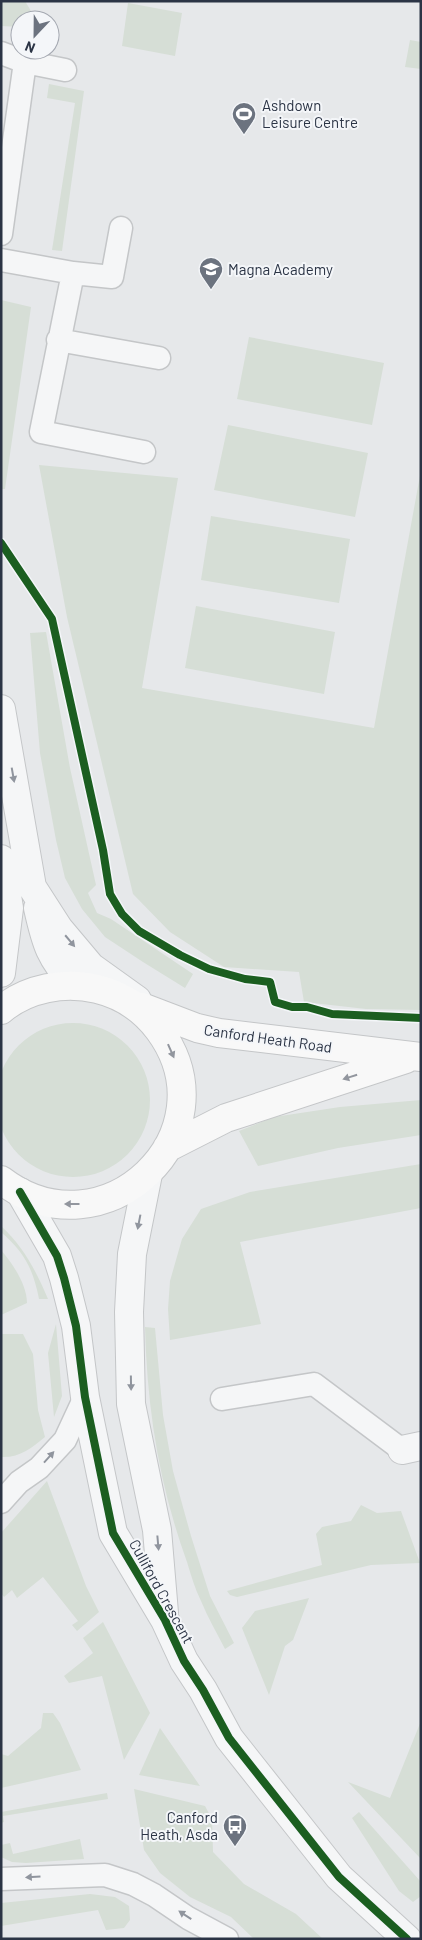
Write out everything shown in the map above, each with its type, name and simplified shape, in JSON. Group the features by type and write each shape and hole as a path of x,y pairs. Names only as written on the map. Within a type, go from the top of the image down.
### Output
{"main road":[{"path":"1,1010 19,998 51,987 76,986 104,990 129,1002 146,1014 159,1030 170,1048 181,1088 180,1109 175,1130 167,1148 148,1174 133,1186 115,1195 87,1204 58,1204 39,1200 8,1186"},
{"name":"Canford Heath Road","path":"129,1002 197,1028 220,1033 417,1057"},
{"name":"Canford Heath Road","path":"167,1148 226,1118 417,1057"}],"street":[{"path":"1,710 32,887 46,942 59,967 76,986"},
{"path":"1,859 9,908 1,973"},
{"path":"32,887 60,929 91,967 156,1013"},
{"name":"Culliford Crescent","path":"148,1174 132,1254 129,1312 131,1404 157,1530 165,1620"},
{"name":"Culliford Crescent","path":"8,1186 57,1256 76,1326 85,1397 113,1533 165,1620 184,1661 203,1690 229,1738 339,1877 407,1939"}],"lane":[{"path":"1,53 25,62 65,70"},
{"path":"1,234 25,62"},
{"path":"1,260 73,273 112,277 122,228"},
{"path":"73,273 41,432 144,452"},
{"path":"58,340 159,358"},
{"path":"222,1399 314,1384 411,1448"},
{"path":"1,1502 10,1481 39,1468 65,1440 85,1397"},
{"path":"1,1879 105,1875 134,1884 188,1918 227,1939"}],"shaded area":[{"path":"1,1 25,1 30,10 10,10 10,26 1,26"},
{"path":"128,3 182,13 175,56 122,46"},
{"path":"410,40 421,42 421,69 405,67"},
{"path":"49,84 84,91 62,251 52,250 75,103 47,98"},
{"path":"1,300 31,307 5,489 1,489"},
{"path":"249,337 384,363 372,425 237,399"},
{"path":"228,425 368,453 355,517 214,490"},
{"path":"39,465 178,478 142,688 374,728 421,470 421,1010 366,1009 304,1002 299,972 224,967 170,932 133,894 67,617"},
{"path":"211,516 350,539 339,603 201,580"},
{"path":"196,606 335,632 324,694 185,668"},
{"path":"46,632 70,768 96,885 88,893 97,913 111,919 193,974 185,988 105,937 82,909 65,878 40,753 30,633"},
{"path":"73,1023 102,1029 116,1036 127,1046 137,1057 144,1071 150,1100 144,1129 137,1143 127,1154 116,1164 102,1171 73,1177 44,1171 30,1164 19,1154 9,1143 2,1129 -4,1100 2,1071 9,1057 19,1046 30,1036 44,1029"},
{"path":"421,1100 421,1135 338,1148 258,1166 239,1131 274,1117 340,1107"},
{"path":"421,1164 421,1208 240,1242 261,1324 170,1340 168,1309 170,1281 182,1239 201,1209 250,1192"},
{"path":"1,1226 29,1260 48,1299 39,1299 27,1262 16,1247 1,1232"},
{"path":"1,1250 25,1289 27,1303 1,1315"},
{"path":"56,1324 62,1396 54,1417 48,1353"},
{"path":"145,1327 155,1328 163,1415 173,1471 191,1536 210,1596 234,1643 225,1649 197,1592 169,1504 156,1446 152,1417 148,1387"},
{"path":"1,1334 23,1334 33,1354 38,1410 45,1437 25,1452 8,1457 1,1457"},
{"path":"47,1481 86,1586 99,1612 77,1631 72,1625 78,1621 43,1577 17,1598 12,1590 4,1597 1,1593 1,1533"},
{"path":"361,1505 377,1513 401,1511 420,1563 371,1565 237,1597 230,1595 227,1591 322,1565 316,1534 322,1527 351,1521"},
{"path":"309,1598 293,1640 285,1646 269,1695 242,1628 255,1611"},
{"path":"103,1622 150,1713 124,1760 102,1676 69,1683 64,1676 93,1653 83,1638"},
{"path":"43,1713 53,1713 60,1723 81,1770 1,1788 1,1754 8,1756 41,1728"},
{"path":"421,1721 421,1859 348,1782 390,1798"},
{"path":"160,1728 200,1786 139,1775"},
{"path":"134,1789 205,1806 212,1819 213,1852 244,1884 296,1914 323,1939 254,1939 231,1917 190,1897 160,1873 144,1850"},
{"path":"107,1793 108,1799 3,1816 4,1822 1,1823 1,1812"},
{"path":"359,1812 421,1882 421,1896 413,1902 399,1891 352,1818"},
{"path":"80,1839 84,1859 26,1863 12,1862 1,1857 1,1845 10,1843 13,1854"},
{"path":"90,1894 115,1897 129,1906 130,1920 124,1928 106,1930 98,1910 1,1926 1,1903"}],"cycle path":[{"path":"1,543 52,619 103,850 110,894 122,914 139,931 180,955 209,969 245,979 270,982 275,1002 292,1007 307,1007 332,1014 421,1018"},
{"path":"20,1192 57,1256 64,1278 76,1326 85,1397 113,1533 165,1620 184,1661 203,1690 229,1738 339,1877 407,1939"}],"place":[{"name":"Ashdown Leisure Centre","path":"244,135"},
{"name":"Magna Academy","path":"211,290"},
{"name":"Canford Heath, Asda","path":"235,1847"}]}
